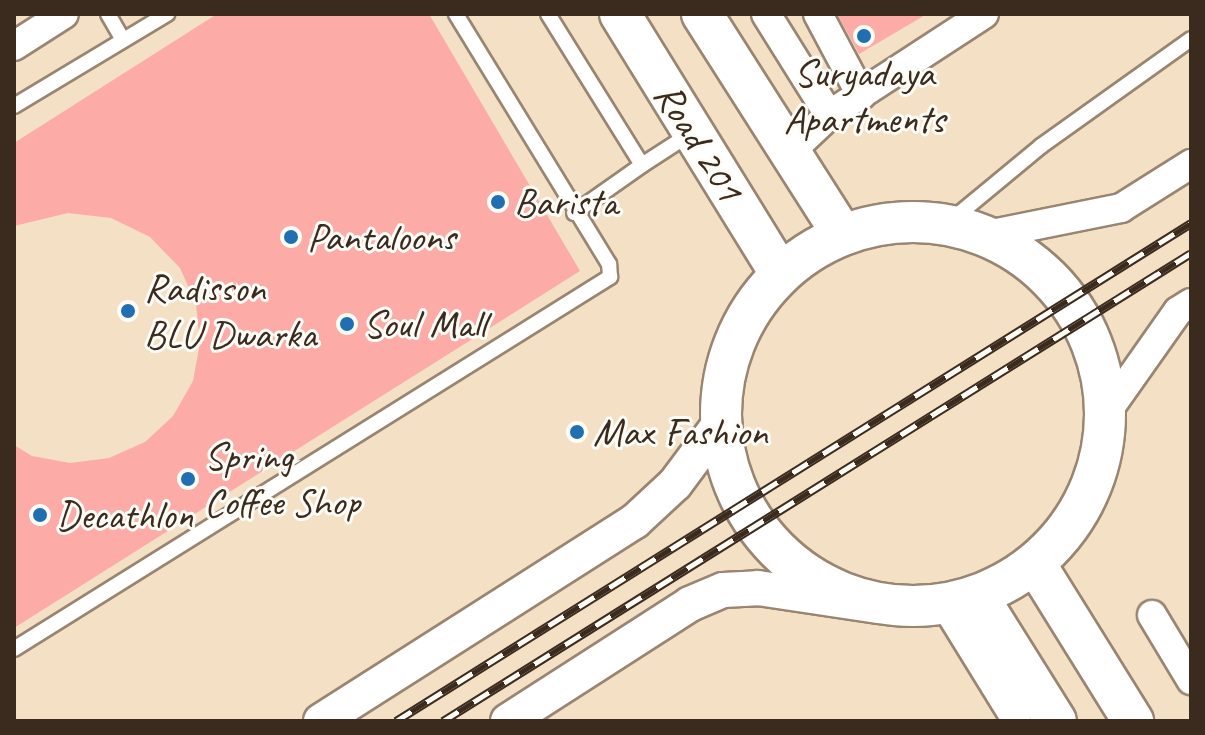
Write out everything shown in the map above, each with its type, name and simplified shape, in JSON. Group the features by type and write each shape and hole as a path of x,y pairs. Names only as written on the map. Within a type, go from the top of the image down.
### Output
{"main road":[{"name":"Road 201","path":"620,14 779,271"},
{"name":"Road 201","path":"702,14 842,234"},
{"path":"882,222 965,229 1012,247 1073,303 1103,374 1104,449 1079,515 1036,565 963,602 878,606 813,582 753,526 723,452 722,380 750,310 779,271 842,234 882,222"},
{"path":"1036,565 1133,721"},
{"path":"963,602 1056,721"}],"street":[{"path":"14,46 64,14"},
{"path":"766,14 829,115"},
{"path":"818,14 861,95"},
{"path":"790,152 829,115 984,14"},
{"path":"965,229 1121,208 1191,164"},
{"path":"1104,416 1178,311 1191,303"},
{"path":"321,721 635,521 675,484 722,421"},
{"path":"508,721 690,604 723,590 758,588 878,606"},
{"path":"963,602 1017,721"},
{"path":"1152,615 1191,680"}],"lane":[{"path":"108,14 123,40"},
{"path":"14,106 167,14"},
{"path":"14,649 601,287 610,277 609,264 574,213 456,14"},
{"path":"548,14 642,165"},
{"path":"965,229 1041,146 1191,39"},
{"path":"574,213 693,132"}],"building":[{"name":"Soul Mall","path":"217,14 429,14 580,271 14,628 14,445 32,456 70,463 109,458 145,442 173,416 193,381 200,343 196,304 180,268 150,237 111,218 68,213 14,226 14,143"},
{"name":"Suryadaya Apartments","path":"837,14 927,14 859,54"}],"railway":[{"path":"396,721 1191,223"},
{"path":"443,721 1191,253"}],"place":[{"name":"Suryadaya Apartments","path":"864,36"},
{"name":"Barista","path":"498,202"},
{"name":"Pantaloons","path":"291,237"},
{"name":"Radisson BLU Dwarka","path":"128,311"},
{"name":"Soul Mall","path":"347,324"},
{"name":"Max Fashion","path":"577,432"},
{"name":"Spring Coffee Shop","path":"188,479"},
{"name":"Decathlon","path":"40,515"}]}
